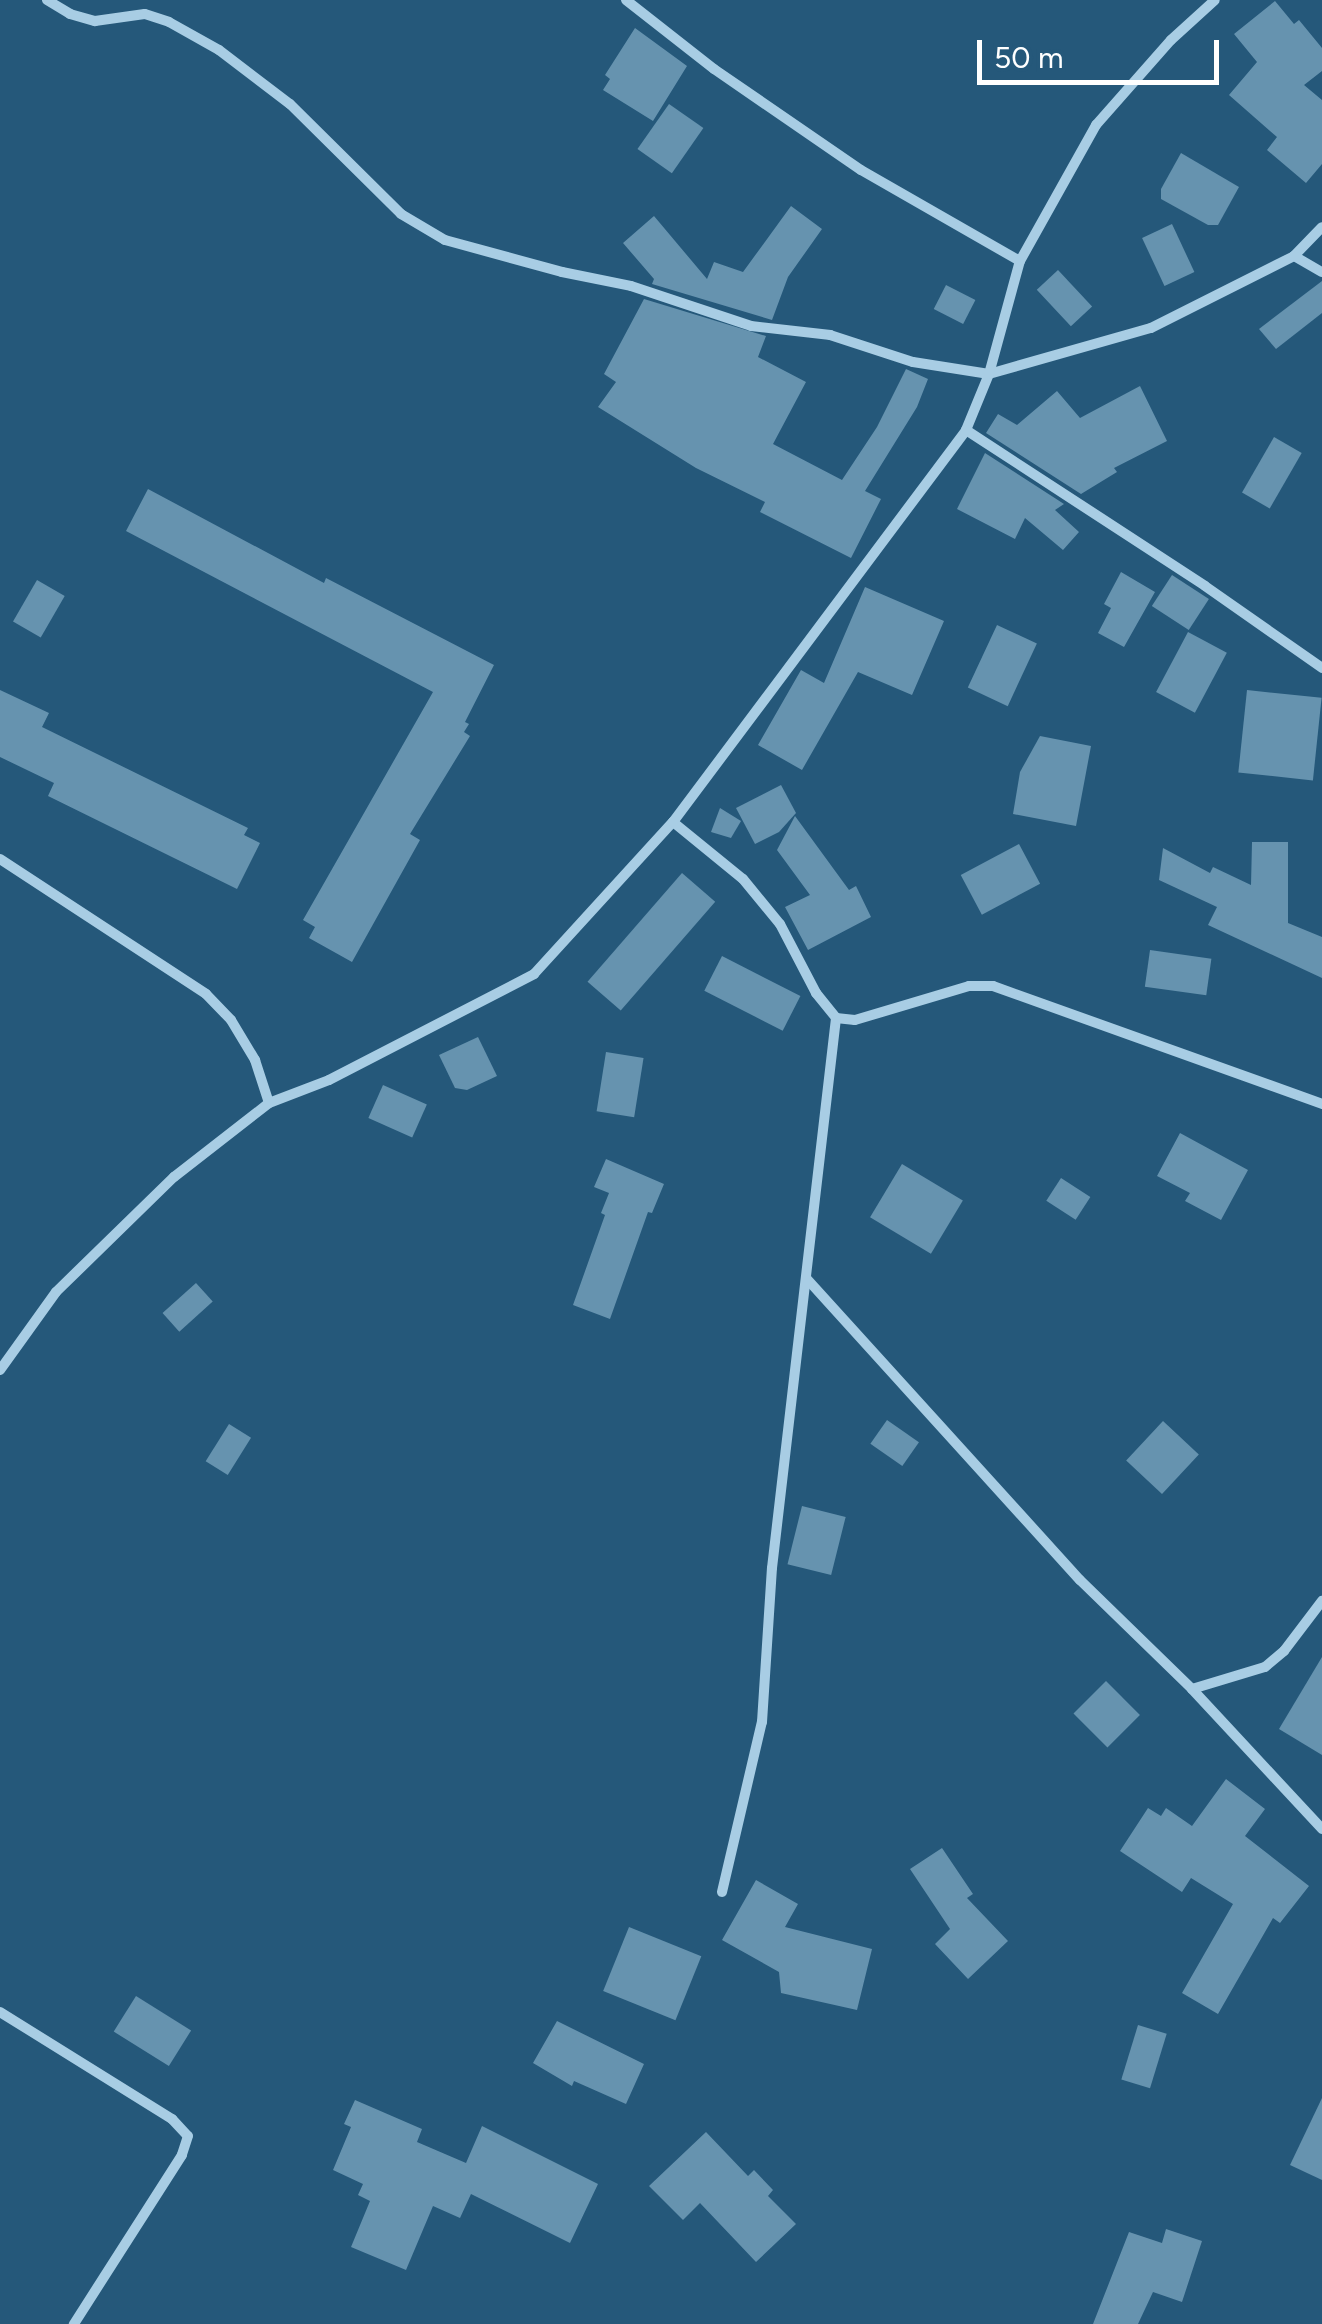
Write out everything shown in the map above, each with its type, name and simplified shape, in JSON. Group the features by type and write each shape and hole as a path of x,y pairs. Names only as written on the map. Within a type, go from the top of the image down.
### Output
{"street":[{"path":"48,0 70,14 95,21 146,14 219,50 290,104 401,214 445,240 631,286 751,326 830,335 913,362 990,374 1151,328 1294,256 1322,227"},
{"path":"626,0 714,69 861,170 1020,261"},
{"path":"0,1370 56,1292 174,1178 270,1103 329,1080 534,974 672,822 966,430 990,374 1020,261 1096,125 1171,40 1215,0"},
{"path":"1294,256 1322,272"},
{"path":"966,430 1205,586 1322,668"},
{"path":"672,822 743,879 780,924 816,993 836,1018 774,1551 762,1722 722,1892"},
{"path":"0,859 206,994 231,1020 255,1060 270,1103"},
{"path":"836,1018 854,1020 969,986 993,986 1322,1104"},
{"path":"807,1279 1080,1580 1192,1689 1322,1829"},
{"path":"1192,1689 1265,1667 1284,1651 1322,1601"},
{"path":"0,2012 172,2120 188,2136 182,2155 74,2324"}],"building":[{"path":"1275,1 1294,24 1299,20 1322,48 1322,71 1304,85 1322,100 1322,164 1306,183 1267,150 1277,137 1229,95 1257,62 1234,34"},
{"path":"635,28 687,66 653,121 603,90 610,79 605,75"},
{"path":"669,104 703,128 672,173 637,149"},
{"path":"1181,153 1239,187 1218,225 1208,225 1161,199 1161,189"},
{"path":"791,206 822,229 788,277 772,320 652,284 654,279 623,243 654,216 707,279 714,262 743,272"},
{"path":"1172,224 1194,272 1164,286 1142,238"},
{"path":"1058,270 1092,307 1071,326 1037,290"},
{"path":"1322,281 1322,313 1276,349 1259,329"},
{"path":"946,285 975,300 963,324 934,309"},
{"path":"644,299 766,336 758,357 806,382 773,444 842,480 877,427 906,369 928,379 917,407 865,491 881,499 851,558 760,512 765,502 696,468 598,407 616,382 604,374"},
{"path":"1140,386 1167,441 1114,468 1117,472 1081,494 986,433 998,414 1017,425 1057,391 1080,418"},
{"path":"1274,437 1302,453 1270,508 1242,492"},
{"path":"985,453 1064,504 1055,510 1079,532 1063,550 1025,518 1015,539 957,509"},
{"path":"148,489 324,583 326,578 494,665 465,722 469,724 464,732 470,736 410,834 420,840 352,962 309,938 315,927 303,920 433,692 126,531"},
{"path":"1121,572 1155,592 1124,647 1098,633 1111,608 1104,604"},
{"path":"1172,575 1209,599 1189,630 1152,606"},
{"path":"37,580 65,596 41,638 13,622"},
{"path":"865,587 944,621 912,695 858,672 802,770 758,745 801,670 824,683"},
{"path":"997,625 1037,644 1008,706 968,688"},
{"path":"1188,632 1227,653 1195,713 1156,692"},
{"path":"0,690 49,713 42,727 248,828 244,835 260,843 237,889 48,796 54,783 0,757"},
{"path":"1247,690 1322,698 1313,780 1238,773"},
{"path":"1040,736 1091,746 1076,826 1013,814 1020,772"},
{"path":"781,785 796,813 779,832 755,844 736,808"},
{"path":"720,808 741,821 731,838 711,832"},
{"path":"795,816 849,890 856,886 871,917 808,950 785,907 810,895 777,850"},
{"path":"1252,842 1288,842 1288,923 1322,937 1322,978 1208,925 1217,907 1159,880 1163,848 1210,873 1213,867 1251,885"},
{"path":"1019,844 1040,884 982,915 961,875"},
{"path":"682,873 715,902 621,1011 588,982"},
{"path":"1150,950 1211,959 1206,995 1145,987"},
{"path":"722,956 800,996 783,1031 704,991"},
{"path":"478,1037 497,1076 467,1090 455,1088 439,1055"},
{"path":"606,1052 644,1058 634,1117 597,1111"},
{"path":"383,1085 427,1105 412,1137 368,1118"},
{"path":"1180,1133 1248,1170 1221,1220 1185,1201 1190,1193 1157,1176"},
{"path":"606,1159 664,1184 652,1213 648,1212 610,1319 573,1305 605,1215 601,1213 609,1193 594,1187"},
{"path":"902,1164 963,1201 931,1254 870,1217"},
{"path":"1061,1178 1090,1197 1076,1220 1046,1201"},
{"path":"196,1283 213,1302 179,1332 163,1313"},
{"path":"887,1420 919,1442 902,1466 870,1444"},
{"path":"1163,1421 1199,1454 1162,1494 1126,1460"},
{"path":"229,1424 251,1438 228,1475 206,1461"},
{"path":"802,1506 846,1517 831,1575 787,1564"},
{"path":"1322,1657 1322,1755 1279,1729"},
{"path":"1106,1681 1140,1715 1107,1747 1073,1714"},
{"path":"1226,1779 1265,1809 1245,1836 1309,1886 1280,1923 1273,1918 1218,2014 1182,1993 1233,1904 1191,1878 1182,1892 1120,1851 1148,1808 1161,1816 1166,1808 1192,1826"},
{"path":"942,1848 973,1894 967,1898 1008,1941 968,1979 935,1944 950,1929 910,1869"},
{"path":"756,1880 798,1904 785,1927 872,1949 857,2010 781,1993 779,1972 722,1940"},
{"path":"629,1927 701,1956 675,2020 603,1991"},
{"path":"136,1996 191,2030 169,2066 114,2032"},
{"path":"557,2021 644,2064 626,2104 574,2081 572,2086 533,2063"},
{"path":"1138,2025 1167,2034 1150,2088 1121,2080"},
{"path":"1322,2098 1322,2180 1290,2165"},
{"path":"355,2100 422,2129 417,2142 466,2163 482,2126 598,2184 570,2243 471,2194 460,2218 433,2206 406,2270 351,2247 370,2201 358,2195 363,2184 333,2170 351,2127 344,2124"},
{"path":"706,2132 748,2176 754,2170 773,2190 768,2196 796,2224 756,2262 700,2203 683,2220 649,2186"},
{"path":"1166,2229 1202,2241 1182,2302 1153,2292 1138,2324 1093,2324 1129,2232 1162,2243"}]}
